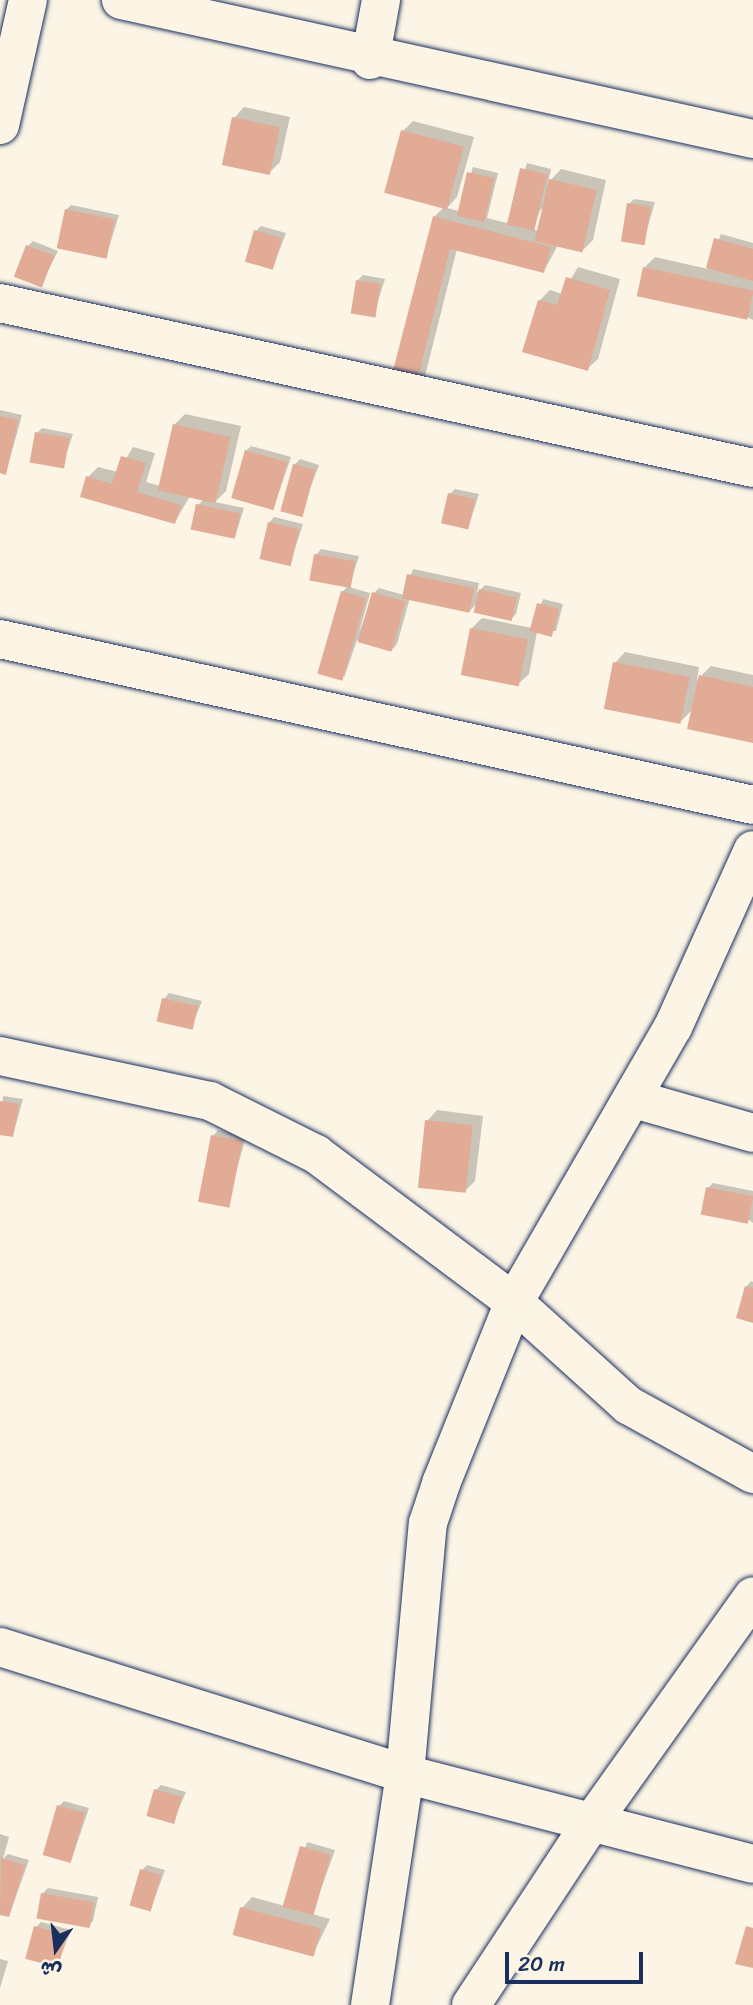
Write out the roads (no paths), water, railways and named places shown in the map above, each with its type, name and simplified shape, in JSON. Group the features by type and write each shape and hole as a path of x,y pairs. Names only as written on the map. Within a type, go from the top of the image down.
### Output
{"street":[{"path":"0,125 28,0"},
{"path":"121,0 370,60 753,139"},
{"path":"370,60 382,0"},
{"path":"0,303 753,468"},
{"path":"0,639 753,805"},
{"path":"370,2005 405,1774 428,1523 513,1302 634,1099 712,950 753,850"},
{"path":"0,1056 210,1101 316,1154 513,1302 628,1405 753,1474"},
{"path":"634,1099 753,1133"},
{"path":"471,2005 589,1826 753,1596"},
{"path":"1,1653 589,1826 753,1864"}]}
